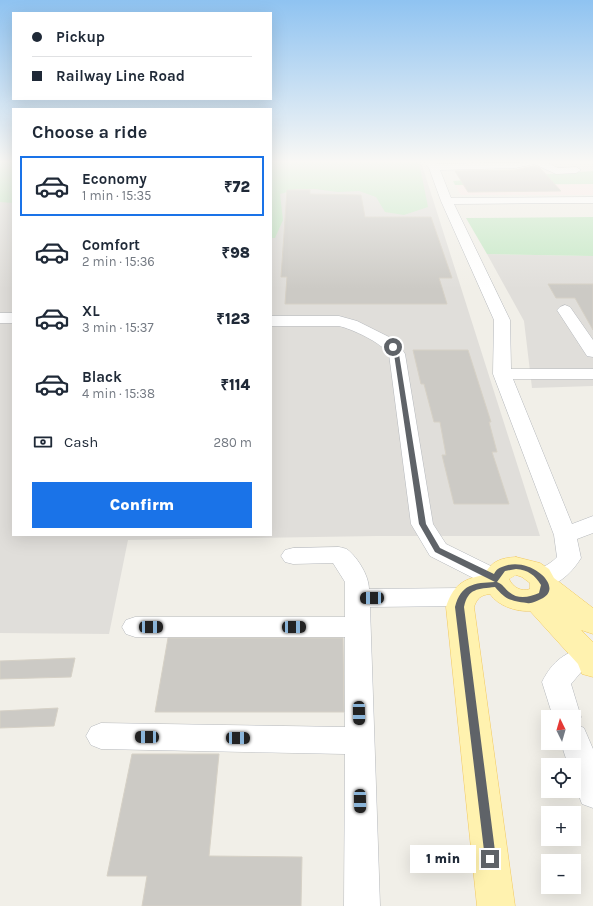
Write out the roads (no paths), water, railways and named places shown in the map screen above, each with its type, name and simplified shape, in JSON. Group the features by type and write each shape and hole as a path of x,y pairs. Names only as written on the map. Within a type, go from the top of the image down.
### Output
{"main road":[{"path":"496,906 460,607 462,597 469,589 481,585 497,582 506,595 530,601 542,588"},
{"path":"542,588 593,623"},
{"path":"542,588 590,660"}],"street":[{"path":"453,204 465,238 502,320 502,374 565,535 569,558 542,588"},
{"path":"566,310 593,352"},
{"path":"0,318 12,318"},
{"path":"272,320 345,322 366,330 393,347 397,354 422,524 438,550 497,582"},
{"path":"502,374 593,374"},
{"path":"565,535 593,524"},
{"path":"293,556 339,555 350,569 357,582 362,906"},
{"path":"357,598 462,597"},
{"path":"135,627 358,627"},
{"path":"565,710 556,682 572,663 590,660"},
{"path":"101,736 359,741"},
{"path":"578,750 593,793"}]}
